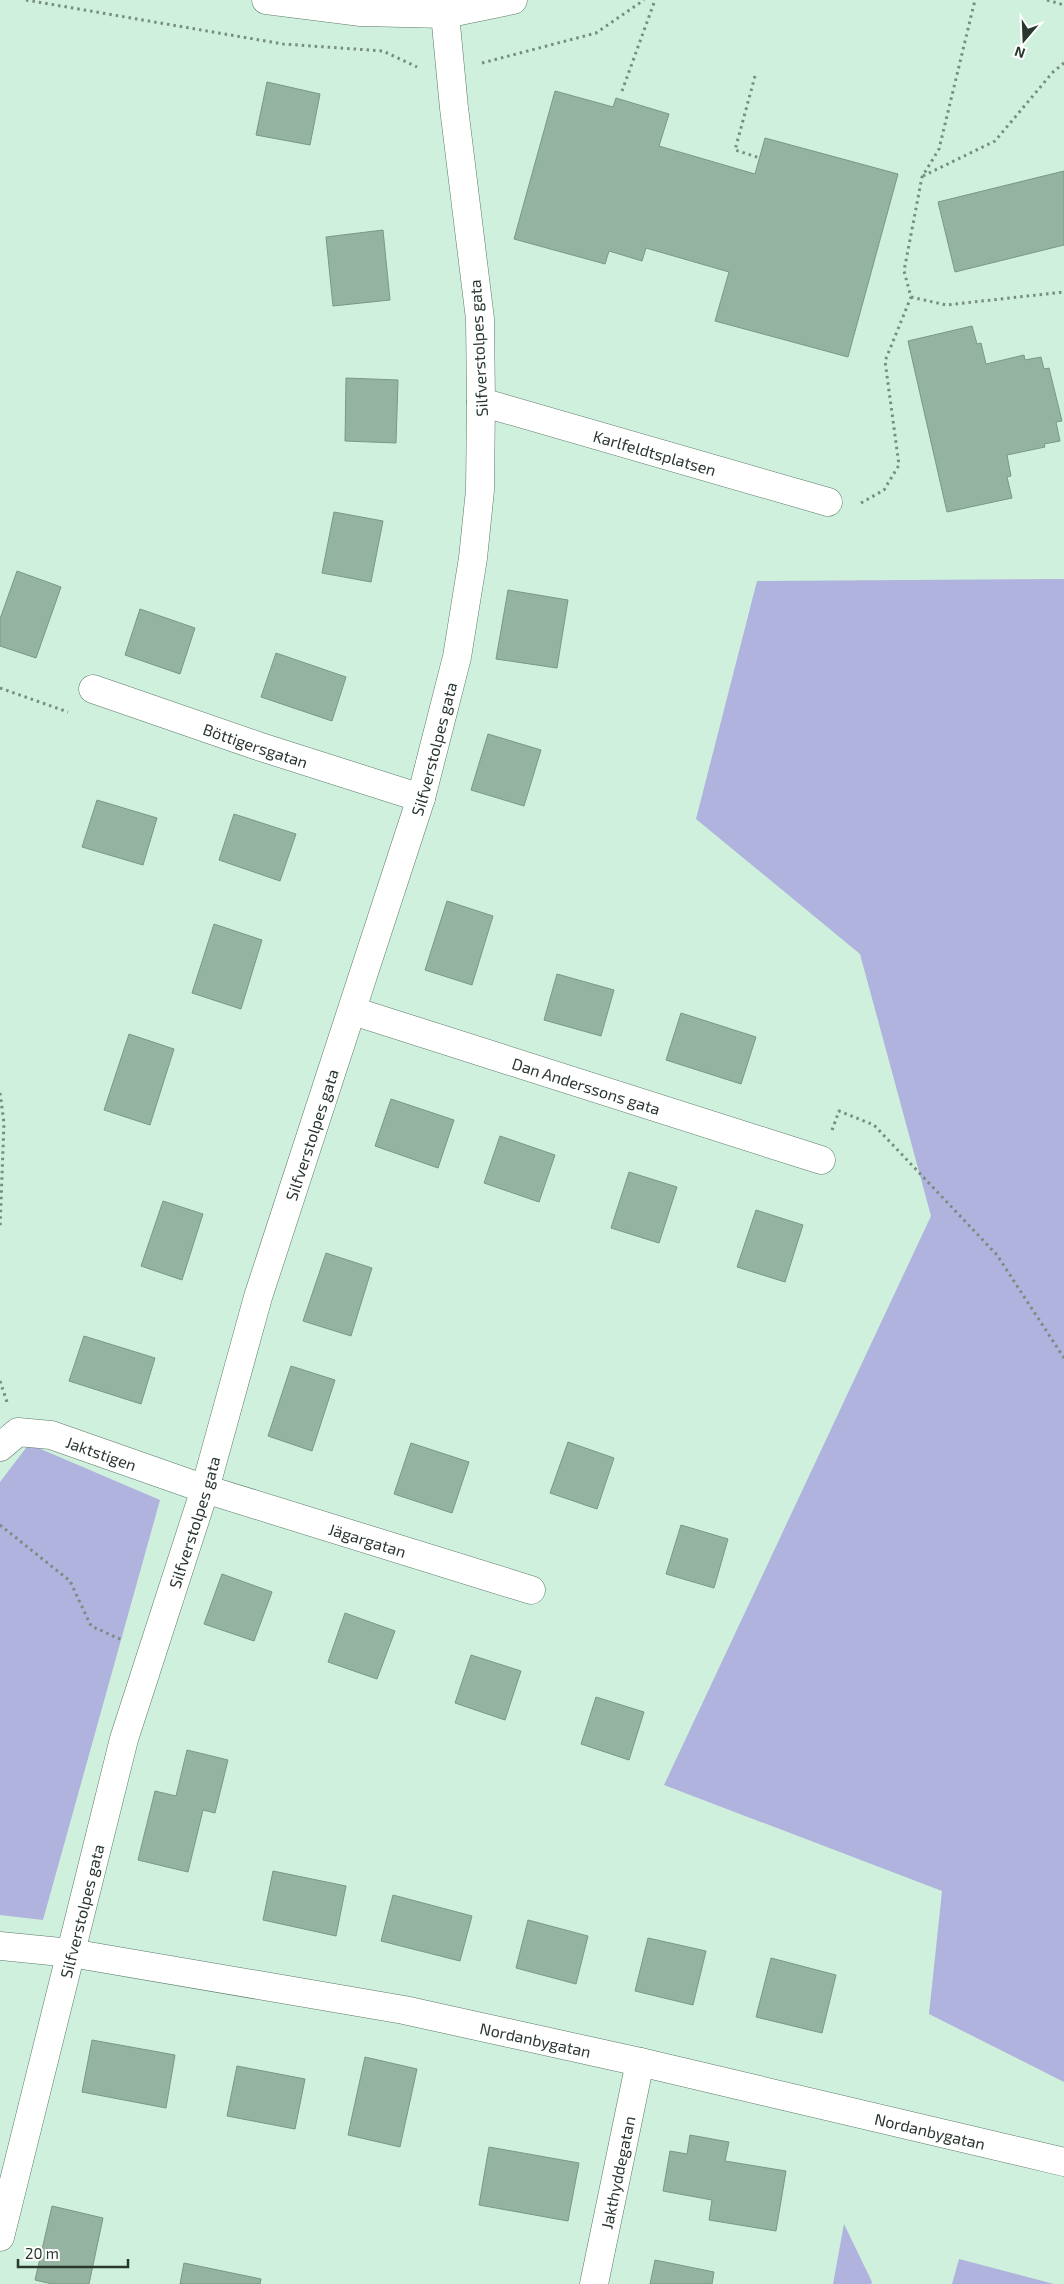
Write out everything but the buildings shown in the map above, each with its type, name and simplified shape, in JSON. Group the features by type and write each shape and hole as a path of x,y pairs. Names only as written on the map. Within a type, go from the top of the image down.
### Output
{"street":[{"path":"266,0 361,12 445,14 513,0"},
{"name":"Silfverstolpes gata","path":"0,2237 124,1739 205,1489 258,1297 353,1012 421,798 456,656 473,558 480,490 480,319 454,108 445,14"},
{"name":"Karlfeldtsplatsen","path":"481,402 828,502"},
{"name":"Böttigersgatan","path":"93,688 258,746 421,798"},
{"name":"Dan Anderssons gata","path":"353,1012 820,1160"},
{"name":"Jaktstigen","path":"0,1446 18,1432 51,1435 205,1489"},
{"name":"Jägargatan","path":"205,1489 531,1590"},
{"name":"Nordanbygatan","path":"0,1946 71,1953 404,2010 640,2062 1064,2162"},
{"name":"Jakthyddegatan","path":"594,2284 640,2062"}],"path":[{"path":"622,91 655,0"},
{"path":"828,502 863,503 884,490 899,465 885,361 911,297 904,271 922,177 939,149 975,0"},
{"path":"1047,0 1064,5"},
{"path":"922,177 994,141 1053,72 1064,63"},
{"path":"755,76 735,150 760,158"},
{"path":"911,297 946,305 1064,292"},
{"path":"0,1093 4,1123 0,1228"},
{"path":"820,1160 839,1111 874,1125 997,1255 1064,1358"},
{"path":"0,1525 70,1581 91,1626 152,1653"}],"shaded area":[{"path":"1064,579 1064,2082 929,2014 942,1891 664,1785 931,1216 860,954 696,819 757,581"},
{"path":"29,1444 160,1500 43,1920 0,1915 0,1482"},
{"path":"844,2224 872,2282 871,2284 833,2284"},
{"path":"959,2259 1054,2284 952,2284"}]}
